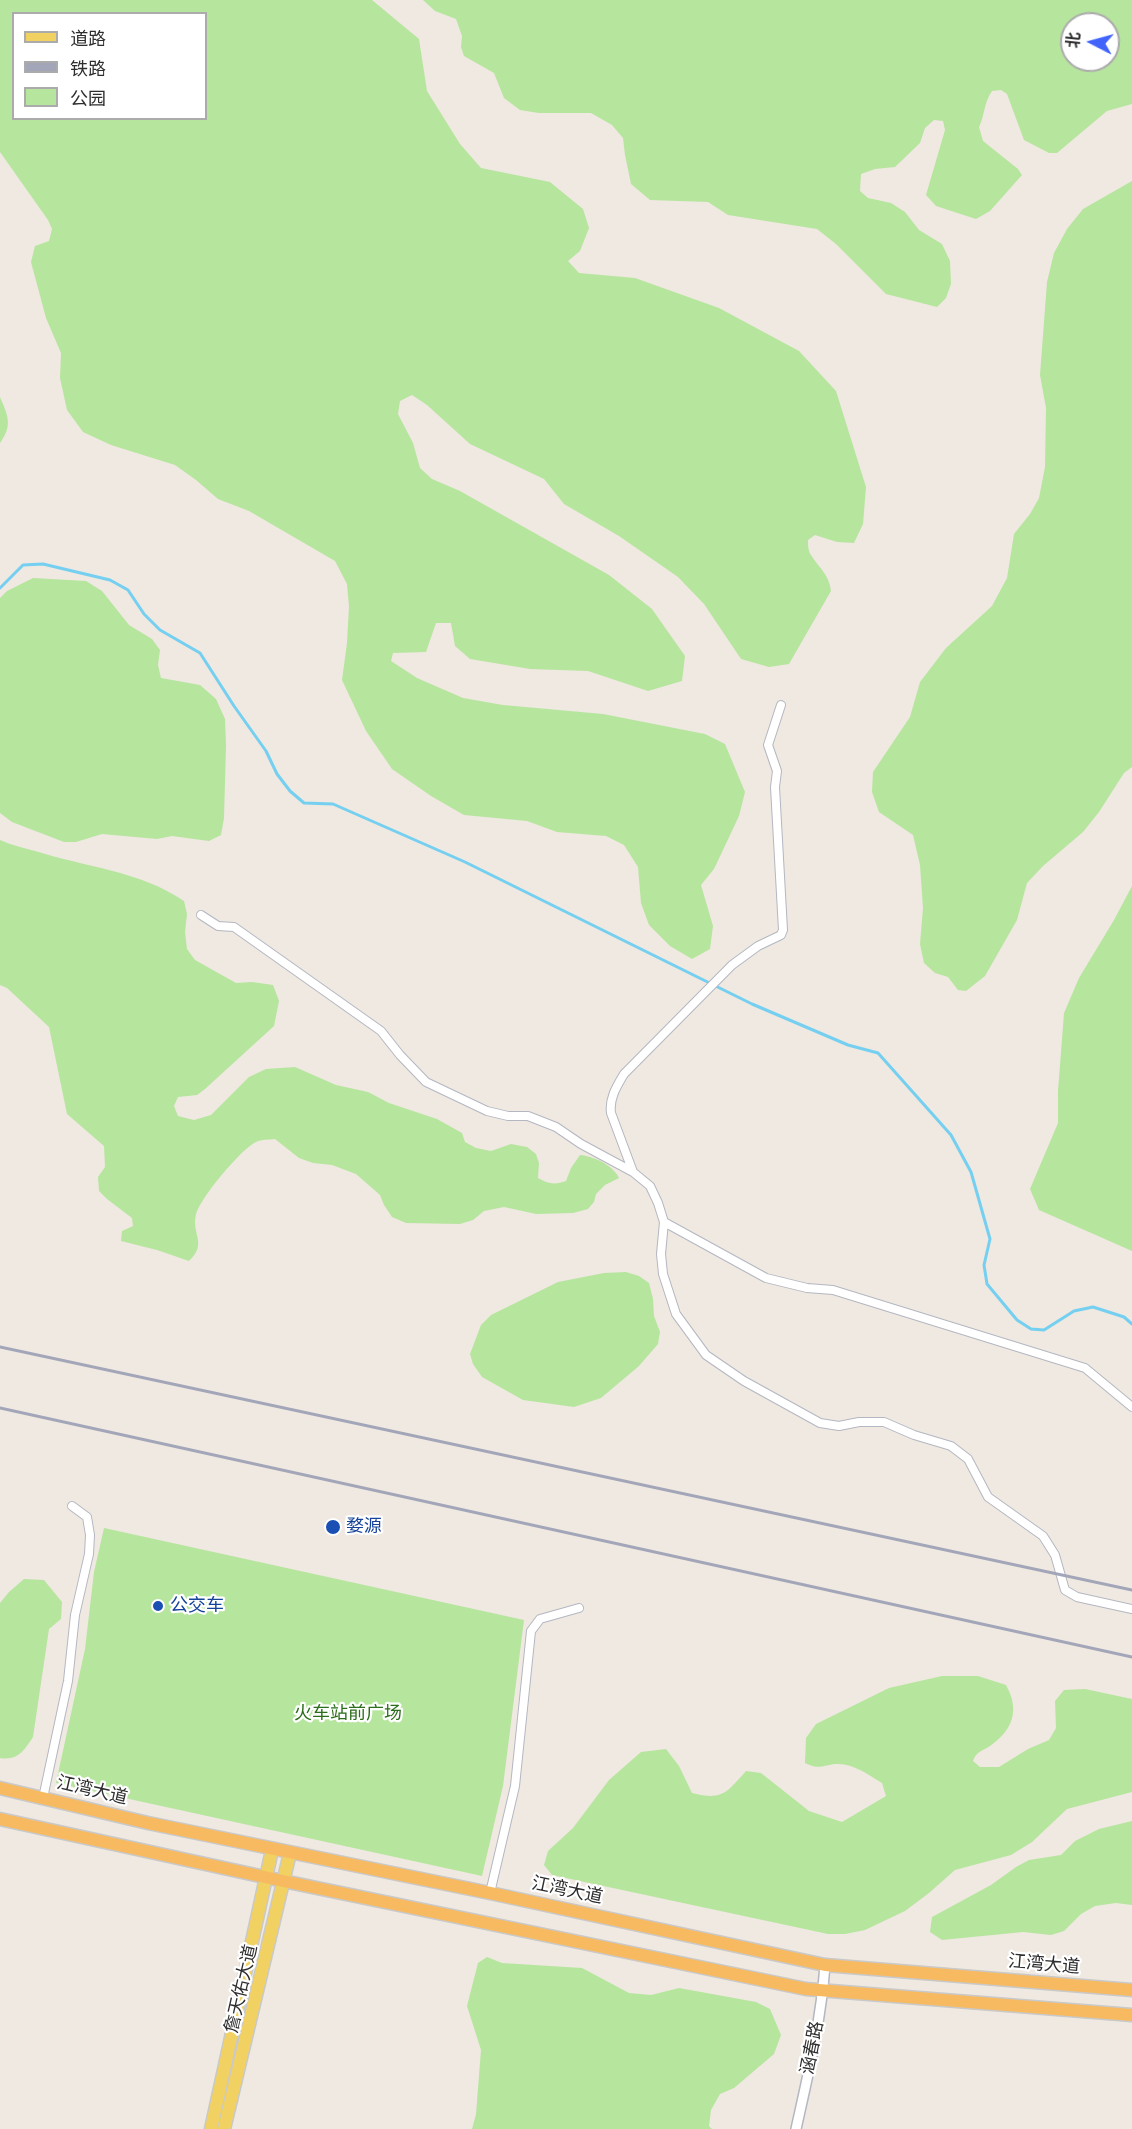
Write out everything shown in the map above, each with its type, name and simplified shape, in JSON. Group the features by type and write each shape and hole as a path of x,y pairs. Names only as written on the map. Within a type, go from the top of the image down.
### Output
{"highway":[{"name":"江湾大道","path":"0,1788 272,1850 490,1893 825,1965 1132,1990"},
{"path":"0,1819 268,1878 806,1989 1132,2015"}],"main road":[{"name":"詹天佑大道","path":"211,2129 268,1878 272,1850"},
{"name":"詹天佑大道","path":"224,2129 290,1853"}],"street":[{"path":"633,1172 610,1113 614,1092 624,1074 732,965 758,946 781,935 783,930 775,787 777,771 768,745 781,705"},
{"path":"201,915 218,926 234,927 381,1031 426,1082 487,1111 508,1116 528,1116 556,1127 581,1144 633,1172 650,1186 664,1222 661,1254 663,1275 676,1314 706,1355 744,1381 820,1423 839,1426 859,1422 884,1422 914,1435 951,1446 968,1459 988,1497 1043,1536 1055,1555 1065,1590 1077,1597 1132,1609"},
{"path":"664,1222 766,1278 807,1288 833,1290 1085,1368 1132,1407"},
{"path":"43,1798 68,1681 75,1615 91,1539 87,1517 72,1506"},
{"path":"490,1893 515,1786 531,1631 540,1619 579,1608"},
{"name":"涵春路","path":"796,2129 810,2065 823,1991 825,1965"}],"green space":[{"path":"0,0 372,0 419,39 427,91 460,144 481,168 550,182 583,209 589,228 580,251 568,261 579,273 635,278 719,308 799,351 836,391 866,487 863,524 854,543 837,542 815,535 808,540 810,553 826,576 831,591 789,664 769,667 741,659 704,604 678,577 619,536 564,504 544,479 470,444 427,405 412,395 400,401 398,414 413,443 420,468 432,479 460,491 609,575 652,609 685,656 682,681 648,691 588,671 530,669 470,659 455,646 451,623 436,623 426,652 393,653 391,661 417,678 463,698 503,705 603,714 705,734 725,744 745,792 739,816 714,869 701,885 713,926 710,949 692,959 670,946 649,925 641,903 638,867 624,845 606,836 557,832 527,821 464,815 392,769 366,731 342,680 349,606 347,584 335,561 249,511 218,499 175,465 111,445 83,432 67,410 60,378 61,353 46,318 31,262 35,246 49,241 52,229 0,152"},
{"path":"423,0 1132,0 1132,104 1107,111 1057,153 1049,153 1024,140 1007,94 1001,90 992,91 987,99 979,127 983,141 1018,169 1022,175 990,211 976,219 936,206 926,195 945,130 943,121 934,120 925,128 920,143 895,167 875,169 861,174 860,191 868,198 891,203 905,212 919,230 942,244 950,261 951,284 946,298 937,307 886,294 836,244 817,229 728,215 708,202 650,200 631,184 623,138 612,125 591,113 539,113 520,110 504,98 494,73 464,56 461,47 462,36 456,19 435,11"},
{"path":"1132,181 1132,767 1124,773 1083,832 1027,883 1017,920 985,976 966,991 958,990 948,977 935,973 924,963 920,944 923,908 920,865 913,835 879,812 872,792 873,772 910,717 920,682 946,648 992,606 1007,578 1014,534 1039,498 1045,467 1046,408 1040,375 1047,282 1054,253 1067,229 1083,209"},
{"path":"0,397 8,426 0,443"},
{"path":"33,578 86,581 102,591 129,625 152,639 160,650 158,665 161,678 200,685 216,699 225,719 226,745 224,818 221,835 209,841 172,836 157,839 102,834 76,842 64,842 12,822 0,813 0,598 7,591"},
{"path":"0,840 54,857 131,876 167,891 184,901 187,914 185,932 187,949 195,960 236,983 252,982 273,985 279,1001 274,1026 197,1095 178,1097 174,1106 178,1116 194,1120 211,1115 249,1077 266,1069 295,1067 336,1085 368,1092 389,1103 437,1119 462,1133 465,1142 476,1148 491,1151 511,1144 527,1147 536,1154 539,1163 538,1178 545,1182 566,1181 580,1155 602,1162 619,1178 605,1185 596,1194 594,1202 588,1209 573,1213 536,1214 504,1207 484,1211 473,1220 460,1224 406,1223 392,1217 380,1195 356,1174 332,1165 313,1163 299,1158 275,1139 263,1140 249,1146 232,1163 199,1206 195,1221 198,1244 195,1255 189,1261 121,1241 122,1231 133,1226 132,1218 99,1191 98,1177 105,1167 104,1146 67,1114 49,1027 7,988 0,985"},
{"path":"1132,886 1132,1251 1039,1210 1030,1189 1058,1123 1064,1013 1079,978"},
{"path":"626,1272 639,1276 649,1283 654,1316 660,1332 658,1344 639,1366 601,1398 574,1407 523,1400 482,1377 473,1364 470,1354 481,1325 491,1315 558,1282 604,1273"},
{"name":"火车站前广场","path":"104,1528 524,1620 503,1786 482,1876 56,1783 85,1649 94,1572"},
{"path":"24,1579 44,1580 62,1602 61,1619 49,1629 33,1737 20,1754 6,1759 0,1758 0,1603"},
{"path":"942,1676 978,1676 1006,1685 1010,1694 1013,1703 1012,1719 998,1740 976,1756 973,1761 980,1767 999,1767 1028,1749 1049,1740 1056,1728 1055,1701 1064,1690 1085,1689 1132,1699 1132,1792 1067,1809 1032,1842 1011,1855 955,1870 905,1911 865,1930 845,1934 828,1934 552,1875 544,1865 548,1851 573,1828 609,1780 641,1752 666,1749 679,1766 692,1793 718,1795 729,1789 746,1771 761,1773 809,1811 842,1822 886,1796 882,1783 850,1766 838,1764 819,1767 805,1763 806,1738 816,1724 889,1688"},
{"path":"1132,1821 1132,1905 1116,1903 1095,1906 1081,1914 1064,1931 1051,1935 1023,1932 942,1940 930,1932 932,1917 991,1885 1016,1867 1029,1860 1061,1855 1075,1841 1099,1829"},
{"path":"487,1957 502,1963 582,1968 629,1993 651,1995 679,1988 756,2002 770,2009 781,2035 774,2054 734,2088 720,2094 711,2110 709,2126 712,2129 472,2129 476,2114 481,2050 467,2006 478,1963"}],"waterway":[{"path":"0,588 23,565 43,564 110,580 128,590 144,614 160,630 200,653 266,751 277,774 290,791 304,803 333,804 465,862 752,1004 848,1045 878,1053 951,1135 971,1172 990,1239 984,1265 987,1284 1017,1320 1031,1329 1044,1330 1074,1311 1093,1307 1124,1317 1132,1324"}],"railway":[{"path":"0,1347 1132,1590"},
{"path":"0,1408 1132,1657"}],"place":[{"name":"婺源","path":"333,1527"},
{"name":"公交车","path":"158,1606"}]}
